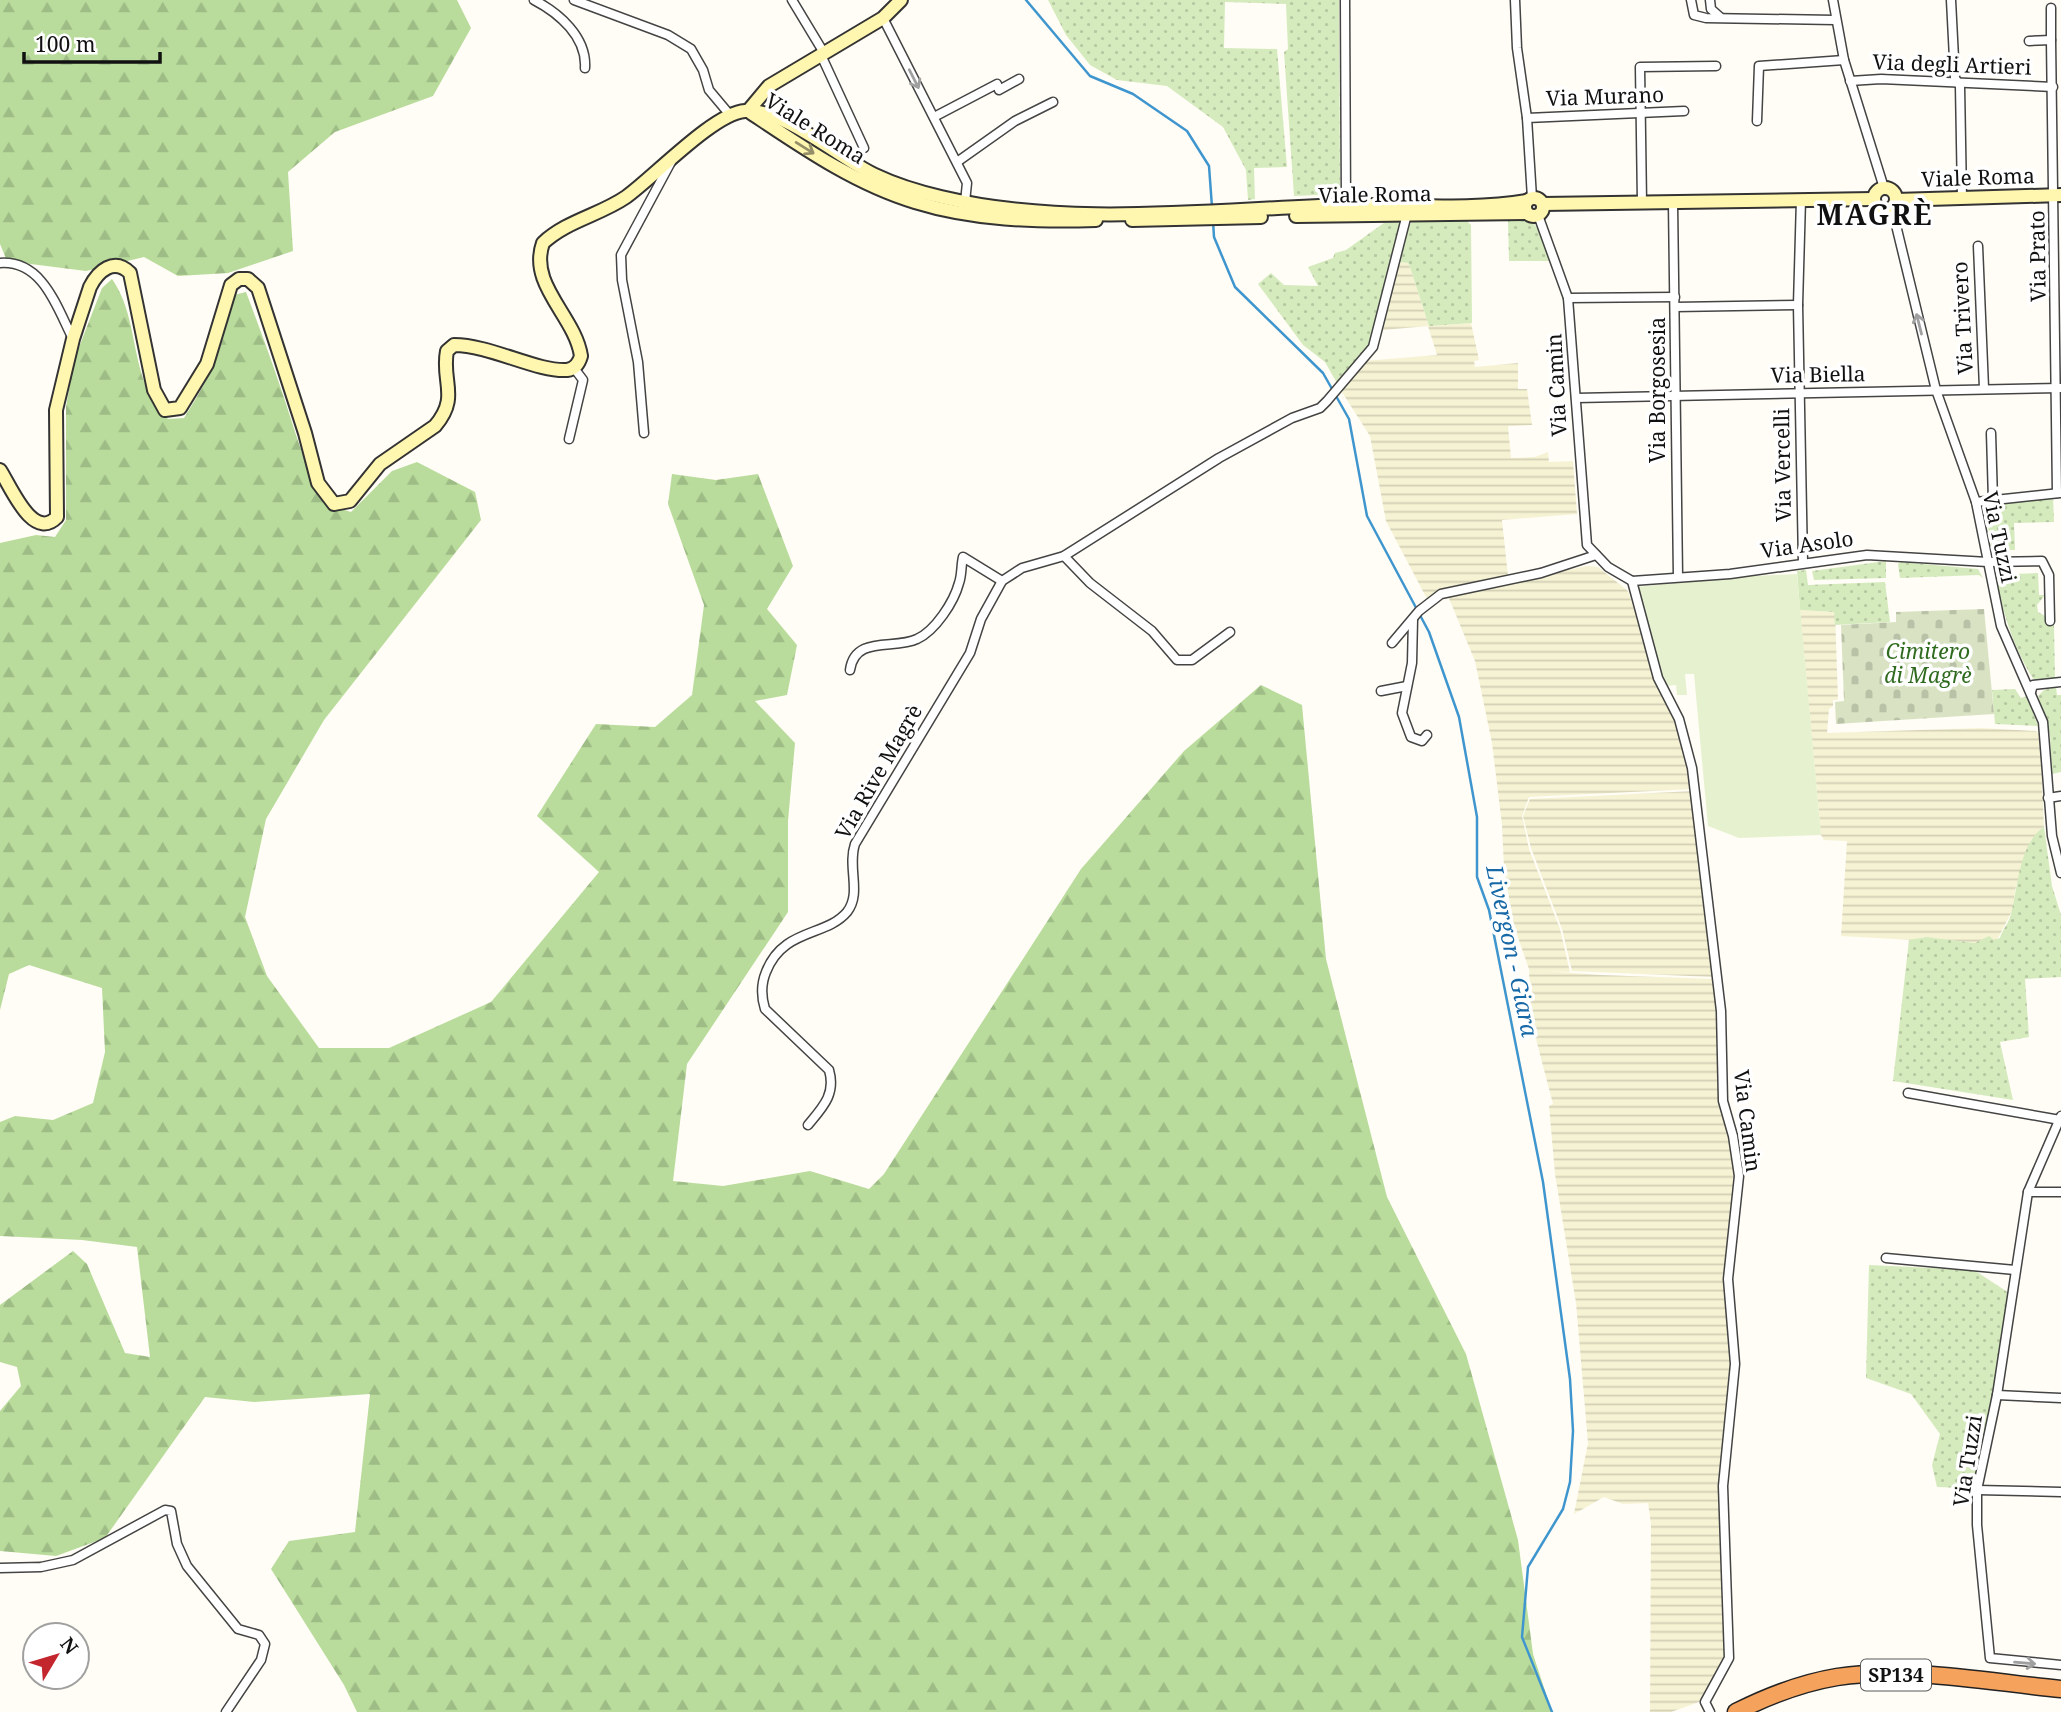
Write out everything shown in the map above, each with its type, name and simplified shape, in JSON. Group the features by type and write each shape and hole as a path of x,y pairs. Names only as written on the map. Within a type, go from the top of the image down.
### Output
{"highway":[{"name":"SP134","path":"1736,1712 1791,1688 1839,1677 1914,1675 2061,1689"}],"main road":[{"path":"0,470 27,515 46,524 57,517 56,410 73,339 94,278 108,266 125,267 130,273 158,400 165,410 173,411 185,403 206,365 231,285 248,278 258,288 305,433 318,484 334,504 350,501 380,464 435,426 442,418 449,394 445,358 447,351 454,345 481,348 551,368 574,368 581,356 579,341 543,279 539,265 543,243 560,230 625,198 671,162 709,126 730,115 748,111 769,86 883,18 901,0"},
{"name":"Viale Roma","path":"748,111 776,116 833,153 877,176 965,202 1042,212 1142,216"},
{"name":"Viale Roma","path":"748,111 809,152 870,185 915,202 1006,218 1051,222 1142,216 1346,210 1873,199"},
{"path":"1884,188 1892,191 1893,205 1878,209 1873,199 1876,192 1884,188"},
{"name":"Viale Roma","path":"1893,205 1962,198 2058,195"}],"street":[{"path":"534,0 555,13 575,36 583,49 584,68"},
{"path":"574,0 668,36 691,49 703,70 709,90 730,115"},
{"path":"792,0 822,55 863,148"},
{"path":"1345,0 1346,210"},
{"name":"Via Camin","path":"1515,0 1517,48 1527,118 1533,206 1568,298 1582,509 1587,545 1595,555"},
{"path":"1691,0 1692,11 1702,18 1835,20"},
{"path":"1833,0 1844,60 1884,188"},
{"path":"1951,0 1955,78 1960,83 1962,198"},
{"path":"1702,18 1710,4 1720,17"},
{"name":"Via Prato","path":"2051,8 2058,195 2059,493"},
{"path":"883,18 957,162 968,187 965,202"},
{"path":"2029,41 2051,40"},
{"path":"1757,121 1759,66 1844,60"},
{"path":"1642,203 1639,70 1645,65 1716,66"},
{"path":"934,117 997,84 999,90 1019,79"},
{"name":"Via degli Artieri","path":"1850,80 2053,86"},
{"path":"957,162 1015,121 1053,102"},
{"name":"Via Murano","path":"1527,118 1684,111"},
{"path":"644,433 638,362 622,280 621,255 662,184 671,162"},
{"name":"Via Vercelli","path":"1801,199 1798,305 1802,562"},
{"name":"Via Borgosesia","path":"1673,203 1678,577"},
{"name":"Via Tuzzi","path":"1893,205 1936,390 1976,502 2000,626 2031,692 2044,729 2048,798 2061,873"},
{"path":"850,670 851,660 861,650 918,639 930,629 960,582 962,557 1002,581 1022,568 1064,556 1219,458 1292,418 1320,408 1373,347 1379,333 1407,210"},
{"name":"Via Trivero","path":"1978,246 1984,388"},
{"path":"0,263 15,265 41,278 73,339"},
{"path":"1568,298 1798,305"},
{"path":"569,439 583,380 574,368"},
{"name":"Via Biella","path":"1576,398 2059,388"},
{"path":"1991,433 1993,500"},
{"path":"1976,502 2059,493"},
{"name":"Via Asolo","path":"1632,581 1730,574 1802,562 1890,554 1988,562 2042,561 2049,576 2050,621"},
{"path":"1392,643 1430,601 1461,589 1541,573 1595,555 1632,581"},
{"path":"1064,556 1090,583 1152,631 1177,660 1192,660 1230,632"},
{"name":"Via Rive Magrè","path":"808,1125 827,1104 831,1093 829,1070 765,1009 762,995 764,978 778,950 847,912 855,895 850,867 855,844 970,653 981,619 1002,581"},
{"name":"Via Camin","path":"1632,581 1658,677 1678,719 1692,768 1721,1011 1723,1101 1733,1136 1738,1176 1728,1279 1735,1364 1723,1486 1729,1658 1708,1692 1705,1702 1710,1712"},
{"path":"1414,616 1412,663 1402,713 1407,733 1418,741 1426,740 1427,735"},
{"path":"2031,692 2034,685 2061,682"},
{"path":"1381,691 1407,686"},
{"path":"2048,798 2061,796"},
{"name":"Via Tuzzi","path":"1908,1093 2060,1118 2028,1192 1997,1395 1977,1490 1977,1525 1990,1658 2061,1665"},
{"path":"2028,1192 2061,1192"},
{"path":"1886,1258 2015,1270"},
{"path":"1997,1395 2061,1398"},
{"path":"1977,1490 2061,1492"},
{"path":"0,1568 41,1567 73,1560 165,1510 171,1511 177,1544 187,1566 238,1629 258,1635 265,1644 261,1660 226,1712"}],"shaded area":[{"path":"1398,262 1408,263 1410,267 1429,326 1471,323 1479,360 1474,361 1475,367 1518,363 1518,389 1527,389 1532,425 1508,426 1511,458 1535,457 1548,452 1549,462 1573,461 1577,514 1502,520 1508,576 1427,599 1386,521 1370,436 1340,389 1364,361 1437,355 1428,326 1383,330"},
{"path":"1587,566 1598,567 1628,591 1658,683 1683,740 1693,789 1529,797 1522,816 1529,849 1560,929 1570,972 1547,971 1715,979 1720,1025 1718,1088 1734,1154 1736,1183 1727,1250 1733,1351 1719,1503 1728,1640 1725,1657 1699,1702 1671,1712 1650,1712 1651,1524 1648,1503 1623,1504 1604,1497 1574,1514 1588,1443 1576,1303 1555,1174 1549,1106 1553,1104 1531,1020 1529,969 1514,926 1504,868 1502,825 1492,743 1475,661 1448,596"},
{"path":"1800,610 1835,612 1838,700 1833,700 1833,706 1829,709 1827,733 1982,728 2036,731 2040,734 2044,827 2031,840 2016,886 2012,911 1997,940 1975,943 1923,937 1914,940 1841,936 1847,841 1824,840 1821,835"},
{"path":"1694,791 1714,977 1572,971 1562,929 1531,848 1523,816 1530,799"}],"green space":[{"path":"0,0 457,0 471,28 433,96 335,132 288,172 293,251 228,273 178,276 144,257 86,271 7,261 0,244"},
{"path":"1048,0 1339,0 1340,194 1294,196 1284,52 1288,49 1286,4 1225,2 1224,48 1277,49 1287,167 1254,168 1255,199 1248,200 1246,170 1223,127 1167,86 1117,80 1090,65 1066,35"},
{"path":"1388,220 1397,220 1401,226 1370,345 1338,385 1325,362 1303,345 1258,284 1271,273 1284,285 1318,286 1308,267 1333,258 1335,253 1346,250"},
{"path":"1466,220 1471,225 1472,323 1429,326 1410,267 1408,263 1399,262 1408,226 1413,221"},
{"path":"1531,220 1541,233 1550,261 1509,261 1508,221"},
{"path":"112,279 128,313 146,386 168,419 184,418 216,359 234,295 246,292 306,462 326,504 351,512 392,471 417,462 475,492 481,520 324,720 266,819 245,917 267,976 319,1048 389,1048 491,1002 599,872 537,816 596,724 655,727 692,695 704,605 668,504 672,474 716,480 758,474 793,566 767,609 797,645 787,695 755,701 795,743 788,821 788,912 687,1064 673,1181 723,1186 810,1171 869,1189 884,1174 1081,869 1184,751 1261,685 1302,705 1326,959 1387,1197 1466,1354 1518,1540 1533,1654 1552,1712 357,1712 344,1685 271,1569 289,1541 355,1532 370,1394 254,1402 205,1397 105,1538 56,1556 0,1551 0,1411 21,1386 17,1367 0,1362 0,1305 73,1251 87,1264 125,1353 150,1357 137,1247 82,1240 0,1236 0,1122 15,1116 53,1120 93,1103 105,1052 102,988 29,965 9,974 0,1010 0,543 36,535 55,537 66,520 66,407 74,360 102,288"},
{"path":"2053,497 2054,522 2014,523 2015,550 2008,550 2008,557 1996,557 1992,554 1985,506"},
{"path":"1886,561 1886,578 1814,580 1812,571"},
{"path":"1901,562 1978,569 1983,578 1979,575 1900,578 1898,564"},
{"path":"1999,566 2012,566 2013,574 2038,573 2039,595 2045,595 2037,605 2038,612 2047,617 2047,625 2054,624 2055,678 2034,680 2020,654 2001,601 1995,572"},
{"path":"1806,570 1808,585 1885,582 1890,622 1835,625 1834,612 1800,610 1797,571"},
{"path":"1797,574 1821,835 1739,838 1708,826 1694,674 1685,674 1687,695 1677,695 1676,685 1666,686 1663,682 1636,587 1732,577"},
{"name":"Cimitero di Magrè","path":"1984,609 1994,714 1836,724 1835,702 1844,701 1841,625 1896,622 1896,612"},
{"path":"2056,687 2057,695 2061,695 2061,772 2052,774 2050,735 2038,696 2044,690"},
{"path":"2015,689 2021,698 2027,696 2038,726 1995,724 1992,690"},
{"path":"2044,827 2052,886 2061,915 2061,977 2025,979 2029,1037 2000,1042 2013,1100 1893,1081 1909,940 1926,937 1975,943 1989,936 1994,940 2000,938 2011,914 2024,855 2036,834"},
{"path":"1869,1265 1974,1270 2009,1293 1994,1391 1975,1477 1968,1475 1965,1488 1937,1487 1932,1465 1940,1434 1911,1394 1866,1378"}],"waterway":[{"name":"Livergon - Giara","path":"1026,0 1090,76 1133,94 1187,131 1209,166 1212,207"},
{"name":"Livergon - Giara","path":"1213,221 1214,237 1235,287 1323,373 1349,419 1367,516 1429,632 1459,717 1477,817 1477,877 1489,910 1543,1182 1570,1379 1573,1431 1570,1482 1563,1509 1528,1567 1522,1637 1552,1712"}],"district":[{"name":"MAGRÈ","path":"1875,215"}]}
